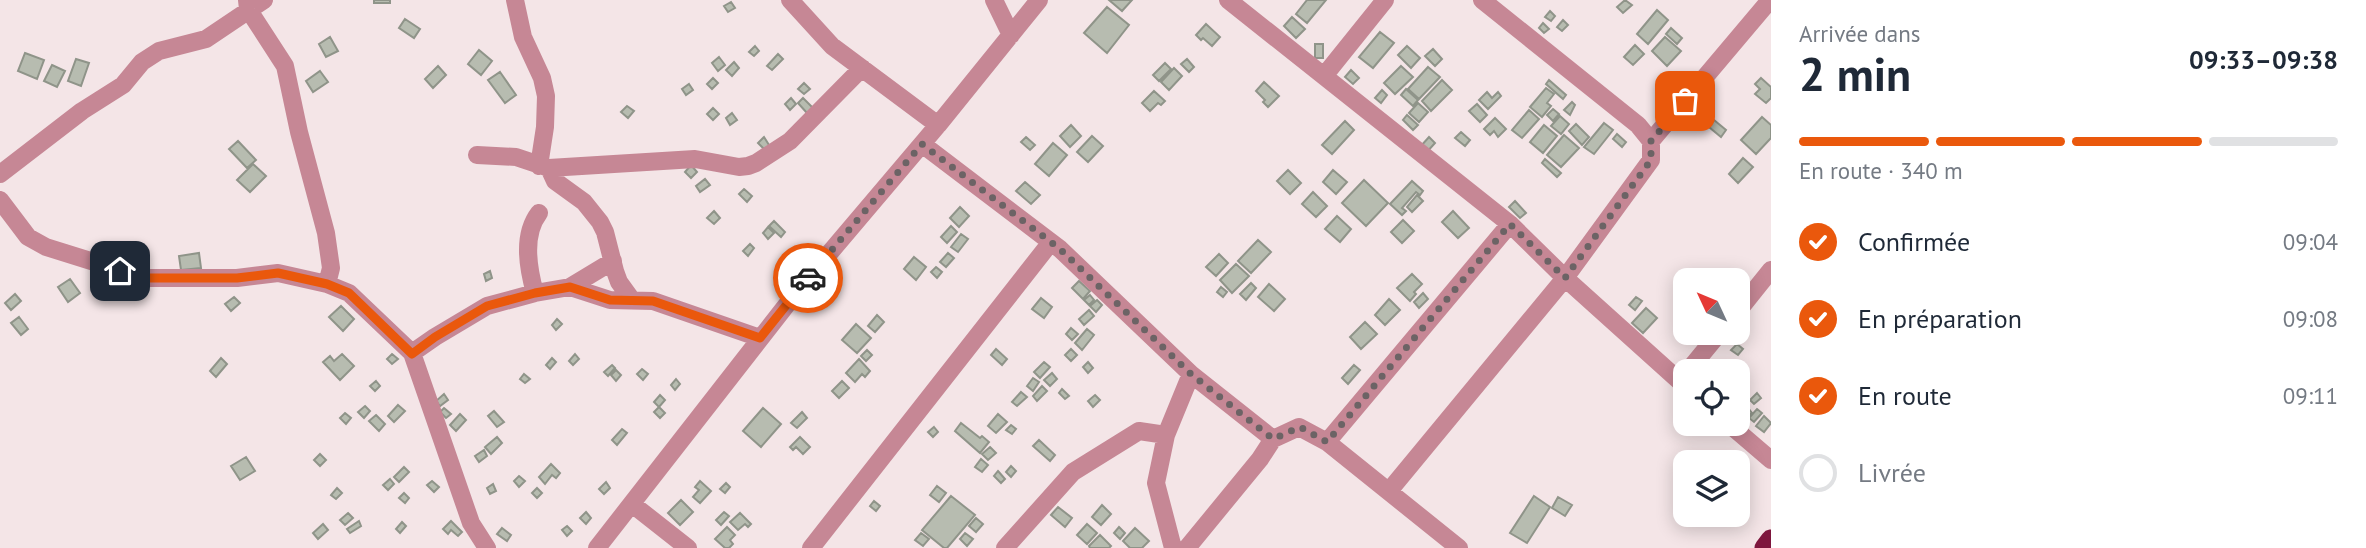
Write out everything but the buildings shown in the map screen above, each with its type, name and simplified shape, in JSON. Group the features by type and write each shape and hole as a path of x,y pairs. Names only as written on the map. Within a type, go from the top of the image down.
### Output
{"highway":[{"path":"1765,548 1771,540"}],"street":[{"path":"0,174 71,119 123,85 142,62 159,51 206,38 247,5 264,0"},
{"path":"515,0 523,37 545,88 544,167 555,181 584,202 600,222 606,232 619,282 632,300"},
{"path":"790,0 832,46 938,125"},
{"path":"994,0 1011,35"},
{"path":"597,548 760,338 1039,0"},
{"path":"1228,0 1510,224 1565,278 1673,368"},
{"path":"1324,76 1385,0"},
{"path":"1390,491 1565,278 1651,160 1651,141 1638,125 1482,0"},
{"path":"1651,141 1770,0"},
{"path":"247,5 285,66 299,132 326,233 331,268 327,284"},
{"path":"477,155 516,158 544,167 695,159 739,167 756,163 790,141 862,68"},
{"path":"922,144 1051,242 1191,374 1273,439"},
{"path":"0,200 28,237 37,242 145,278 237,278 278,273 327,284 349,293 412,354 471,523 487,548"},
{"path":"535,293 528,264 531,228 539,213"},
{"path":"1327,442 1510,224"},
{"path":"811,548 1051,242"},
{"path":"412,354 487,306 570,287 613,261"},
{"path":"1750,296 1771,270"},
{"path":"570,287 610,300 653,301 760,338"},
{"path":"1699,359 1710,345"},
{"path":"1191,374 1166,435 1156,483 1186,547 1273,439 1300,427 1327,442 1459,548"},
{"path":"1005,548 1073,472 1139,431 1166,435"},
{"path":"1743,436 1771,460"},
{"path":"632,505 688,548"}],"way so far":[{"path":"808,278 922,144 1060,249 1160,346 1236,412 1273,439 1300,427 1327,442 1510,224 1565,278 1651,160 1651,141 1685,101"}],"route":[{"path":"120,271 145,278 237,278 278,273 327,284 349,293 412,354 487,306 570,287 610,300 653,301 760,338 808,278"}]}
